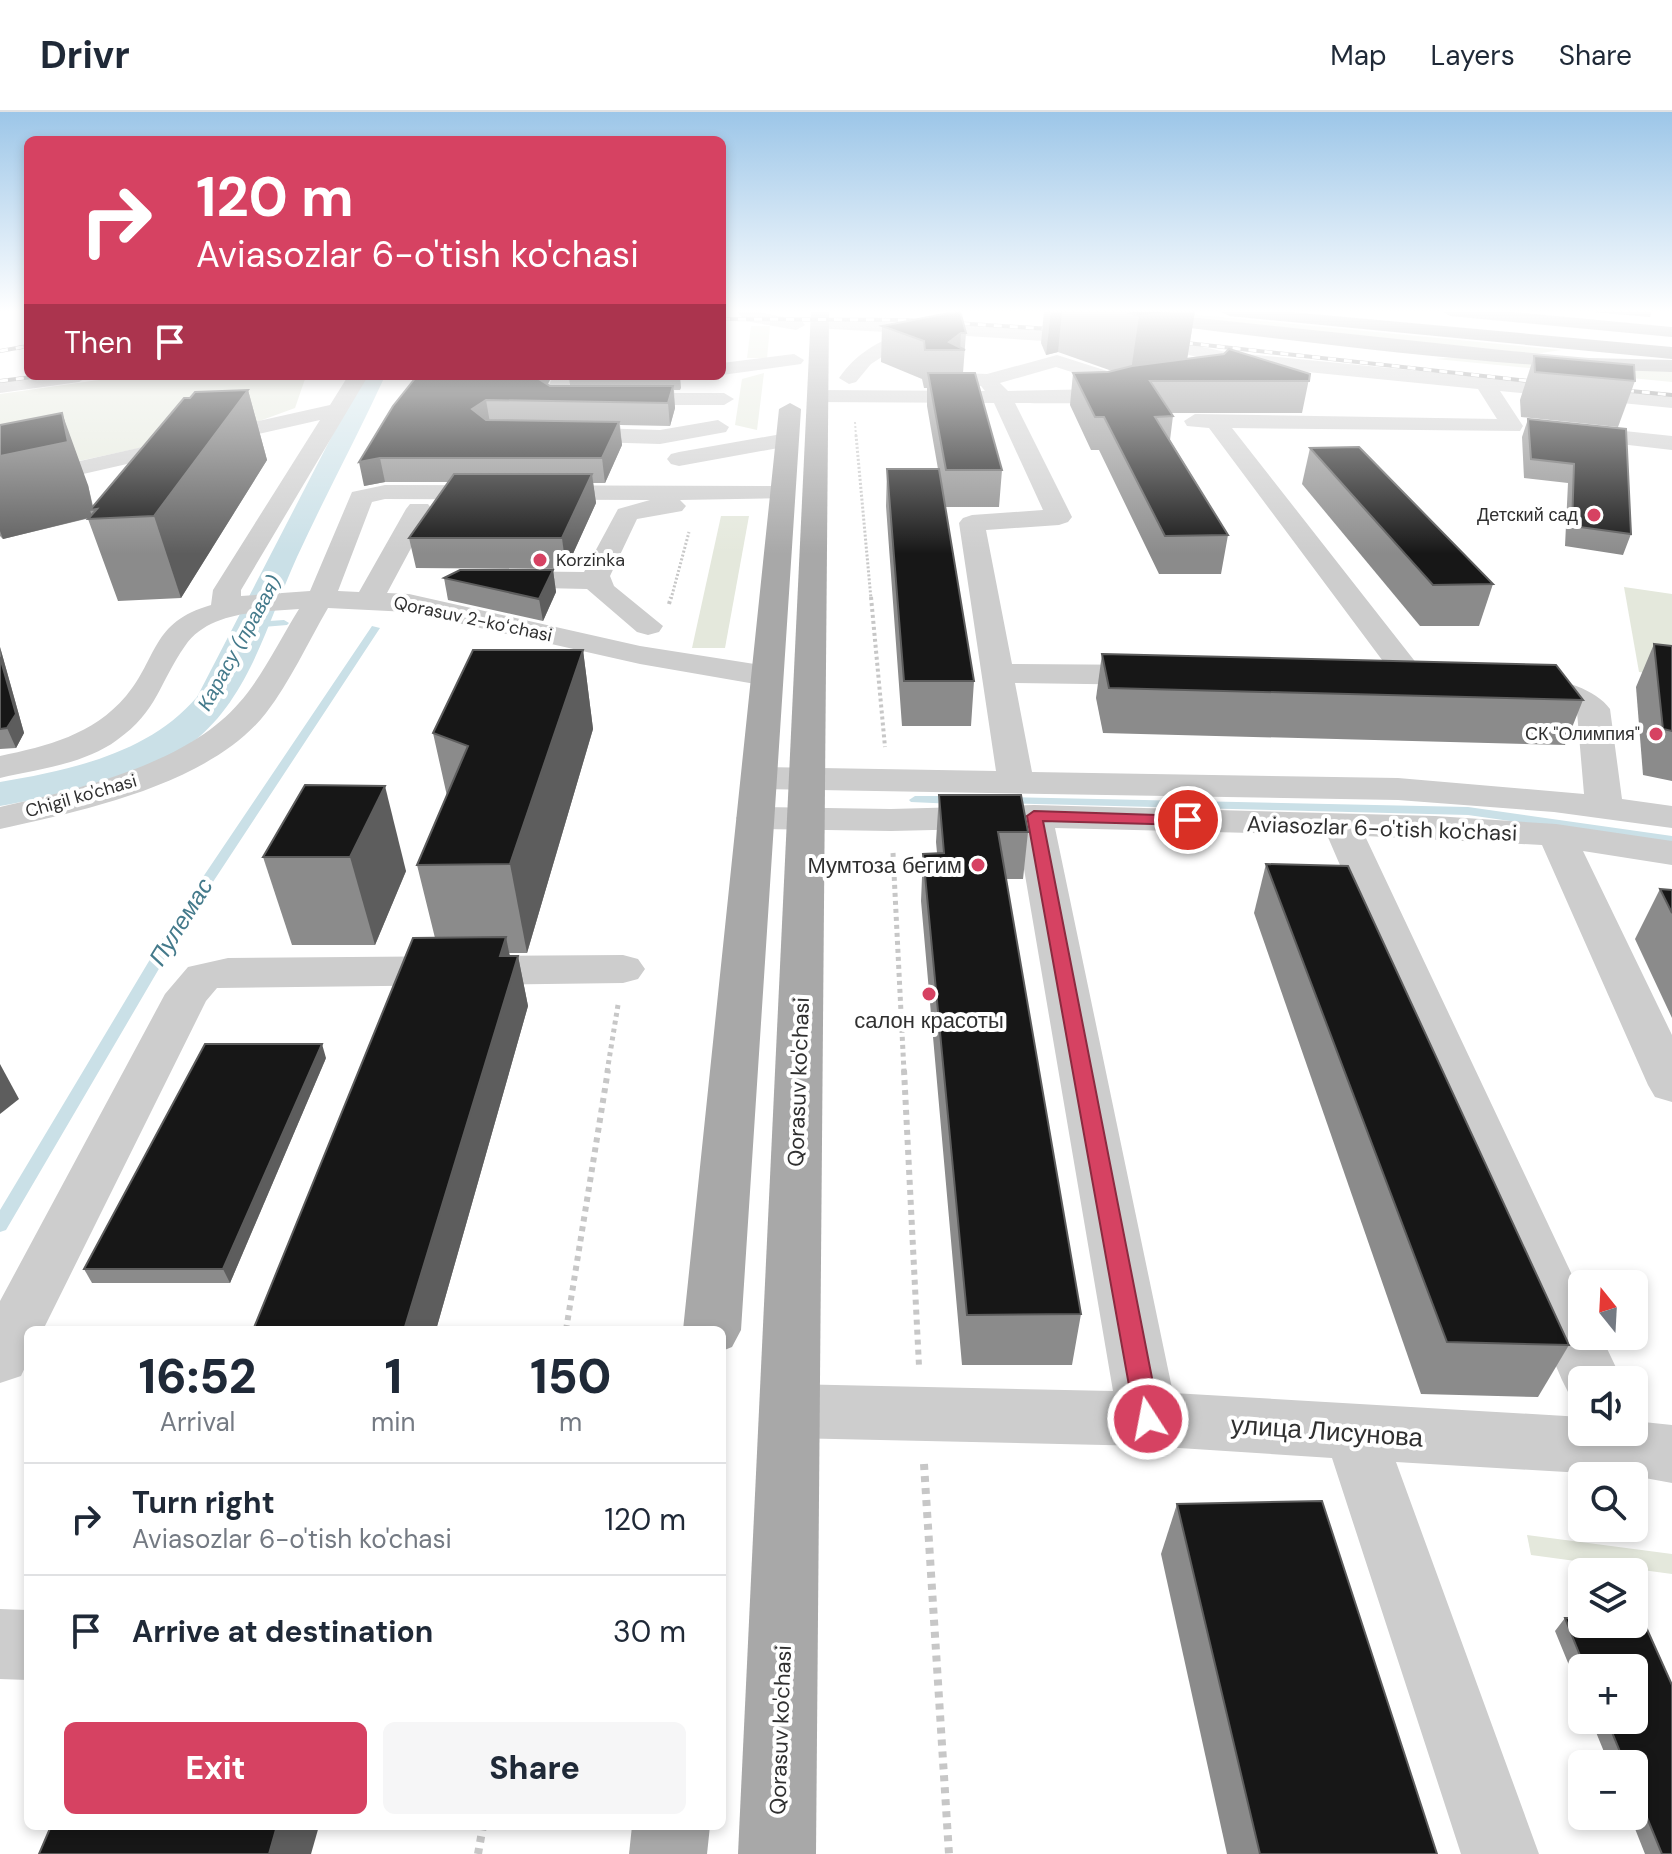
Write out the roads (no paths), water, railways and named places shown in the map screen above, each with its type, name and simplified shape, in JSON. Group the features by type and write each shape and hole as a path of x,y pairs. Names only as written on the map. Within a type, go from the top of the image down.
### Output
{"main road":[{"name":"Qorasuv ko'chasi","path":"777,1854 789,1411 782,798 767,676 791,392"},
{"name":"Qorasuv ko'chasi","path":"713,1326 782,798 818,392"},
{"path":"668,1854 671,1830"}],"street":[{"path":"235,606 227,590 347,392"},
{"path":"556,392 553,399 724,399"},
{"path":"718,427 724,392"},
{"path":"996,392 1059,517 972,523 998,673 1148,1419"},
{"path":"1061,392 1103,395 1112,392"},
{"path":"1491,392 1512,426"},
{"path":"1566,392 1672,402"},
{"path":"1182,408 1190,421 1512,426 1672,443"},
{"path":"0,486 335,410"},
{"path":"1215,421 1426,679 1348,677"},
{"path":"536,434 672,437 694,436 718,427 787,439"},
{"path":"692,500 688,483 657,477 662,462 787,439"},
{"name":"Chigil ko'chasi","path":"0,818 79,800 175,765 218,739 252,709 361,497 371,493 692,500"},
{"path":"648,626 601,590 596,576 627,514 692,500 783,493"},
{"path":"374,589 419,509"},
{"path":"374,589 422,579"},
{"path":"465,579 598,581"},
{"name":"Qorasuv 2-koʻchasi","path":"0,767 58,754 104,734 140,701 175,638 194,623 235,606 313,593 374,589 428,606 677,662 767,676"},
{"path":"998,673 1189,675"},
{"path":"1499,685 1543,688 1578,696 1593,709 1604,806"},
{"name":"Aviasozlar 6-o'tish ko'chasi","path":"782,798 887,779 1025,799 1341,825 1556,835 1672,853"},
{"name":"Aviasozlar 6-o'tish ko'chasi","path":"782,798 891,820 1025,799 1398,789 1604,806 1672,817"},
{"path":"1341,825 1586,1366"},
{"path":"1556,835 1672,1085"},
{"path":"0,1358 187,994 203,977 228,972 623,969"},
{"name":"улица Лисунова","path":"789,1411 1148,1419 1355,1434 1568,1442"},
{"path":"1355,1434 1500,1854"},
{"path":"0,1644 24,1645"}],"waterway":[{"name":"Карасу (правая)","path":"0,794 79,777 133,759 181,733 200,716 229,673 280,560 366,392"},
{"name":"Пулемас","path":"252,625 284,623"},
{"name":"Пулемас","path":"0,1225 177,926 375,628"},
{"path":"915,800 955,800"},
{"path":"1004,801 1468,811 1672,840"}],"railway":[{"path":"1644,392 1672,395"}],"place":[{"name":"Детский сад","path":"1594,515"},
{"name":"Korzinka","path":"540,560"},
{"name":"СК \"Олимпия\"","path":"1656,734"},
{"name":"Мумтоза бегим","path":"978,865"},
{"name":"салон красоты","path":"929,994"}]}
